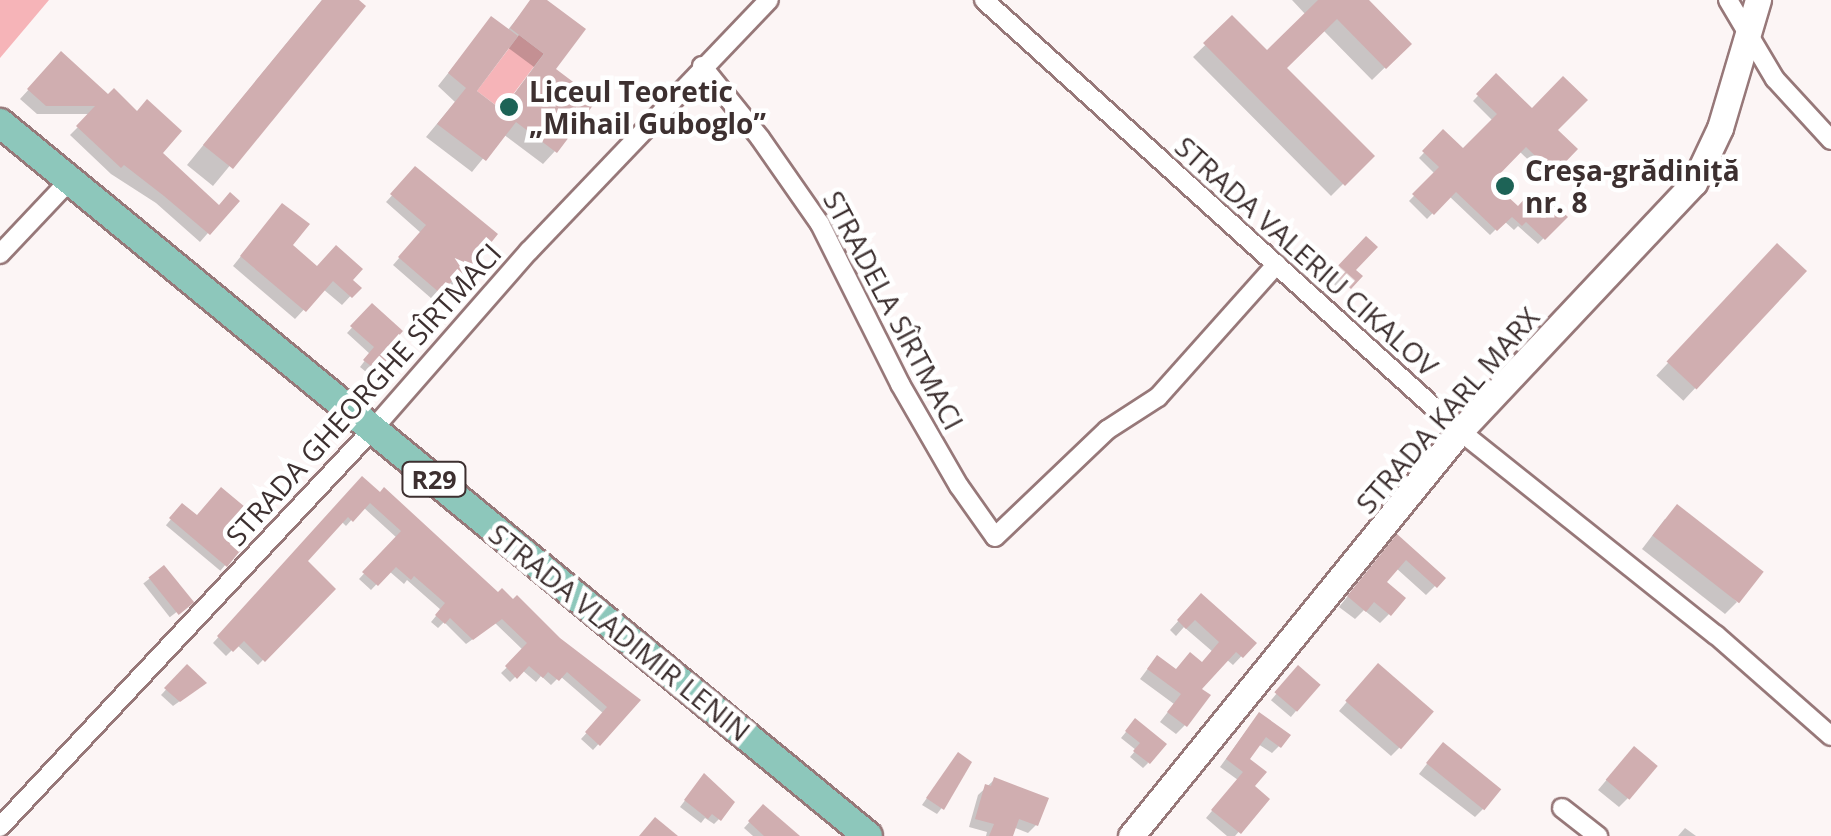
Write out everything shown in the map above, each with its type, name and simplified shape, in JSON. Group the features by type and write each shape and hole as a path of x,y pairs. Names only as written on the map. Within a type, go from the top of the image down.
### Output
{"main road":[{"name":"STRADA VLADIMIR LENIN","path":"0,124 868,836"}],"street":[{"name":"STRADA GHEORGHE SÎRTMACI","path":"0,827 373,429 702,66 769,0"},
{"name":"STRADA VALERIU CIKALOV","path":"984,0 1460,431 1716,635 1831,736"},
{"path":"1728,0 1775,79 1831,140"},
{"name":"STRADA KARL MARX","path":"1131,836 1460,431 1694,184 1720,128 1758,0"},
{"name":"STRADELA SÎRTMACI","path":"702,66 760,138 820,224 900,384 959,486 995,537 1107,430 1158,397 1277,264"},
{"path":"0,254 69,181"},
{"path":"1562,808 1598,836"}],"shaded area":[{"path":"0,0 49,0 0,58"},
{"path":"519,35 544,54 502,110 477,91"}],"building":[{"path":"322,0 359,0 366,6 233,169 203,145"},
{"path":"530,0 547,0 586,29 556,69 597,100 557,153 516,122 486,161 437,124 466,88 448,73 491,16 518,36 477,91 502,110 544,54 510,28"},
{"path":"1318,0 1369,0 1412,44 1386,69 1337,19 1287,68 1375,156 1345,186 1203,43 1232,15 1267,50"},
{"path":"61,51 108,94 114,88 137,111 147,99 182,131 163,153 219,205 230,192 240,201 210,235 124,165 121,168 76,126 95,106 46,106 27,89"},
{"path":"1496,73 1532,108 1563,76 1588,100 1558,130 1578,149 1554,174 1526,147 1492,182 1518,206 1529,194 1535,200 1542,193 1568,217 1545,240 1526,222 1522,226 1512,217 1497,231 1456,192 1434,215 1412,194 1439,167 1422,151 1443,129 1463,148 1497,114 1476,94"},
{"path":"415,166 498,234 461,280 456,276 441,294 398,257 426,225 390,194"},
{"path":"282,203 310,224 293,245 317,266 336,245 363,269 353,280 362,288 352,298 333,281 306,312 240,256"},
{"path":"1366,236 1378,247 1356,270 1363,276 1351,289 1332,272"},
{"path":"1777,243 1807,271 1697,389 1667,361"},
{"path":"372,303 403,331 387,349 394,354 379,372 363,360 374,347 350,326"},
{"path":"362,476 380,492 384,487 498,592 502,588 513,599 517,595 560,638 641,700 600,746 585,732 607,707 567,672 559,681 548,672 543,678 529,666 517,679 505,666 527,643 502,619 473,640 450,618 445,624 435,615 445,603 414,576 411,580 396,567 378,586 362,572 401,531 370,503 353,522 348,517 308,561 336,589 265,662 244,641 233,652 217,636"},
{"path":"221,487 251,512 226,540 240,551 227,567 169,518 182,503 197,515"},
{"path":"1677,504 1764,572 1739,603 1652,536"},
{"path":"1397,534 1446,578 1437,588 1406,560 1387,582 1406,598 1391,616 1374,602 1366,612 1347,596"},
{"path":"164,565 194,602 179,615 148,578"},
{"path":"1201,593 1257,643 1243,658 1236,652 1202,689 1211,695 1187,727 1167,712 1181,694 1147,669 1157,655 1176,669 1190,652 1202,662 1219,642 1195,620 1186,629 1177,620"},
{"path":"1378,663 1434,712 1401,749 1345,701"},
{"path":"187,664 207,683 180,702 164,688"},
{"path":"1298,665 1321,685 1297,712 1274,692"},
{"path":"1259,712 1291,735 1281,748 1266,737 1250,759 1267,772 1255,786 1270,799 1241,834 1211,810 1243,772 1226,759"},
{"path":"1135,718 1167,744 1150,764 1133,751 1140,743 1125,731"},
{"path":"1443,742 1501,789 1484,810 1426,763"},
{"path":"1634,746 1658,766 1629,800 1606,780"},
{"path":"958,752 972,762 944,810 926,798"},
{"path":"704,773 735,802 721,821 712,814 708,819 684,800"},
{"path":"994,777 1049,798 1038,826 1019,819 1013,836 989,836 994,824 975,819 985,784 991,786"},
{"path":"763,804 800,836 764,836 748,821"},
{"path":"655,817 678,836 639,836"}],"place":[{"name":"Liceul Teoretic „Mihail Guboglo”","path":"509,107"},
{"name":"Creșa-grădiniță nr. 8","path":"1505,186"}]}
